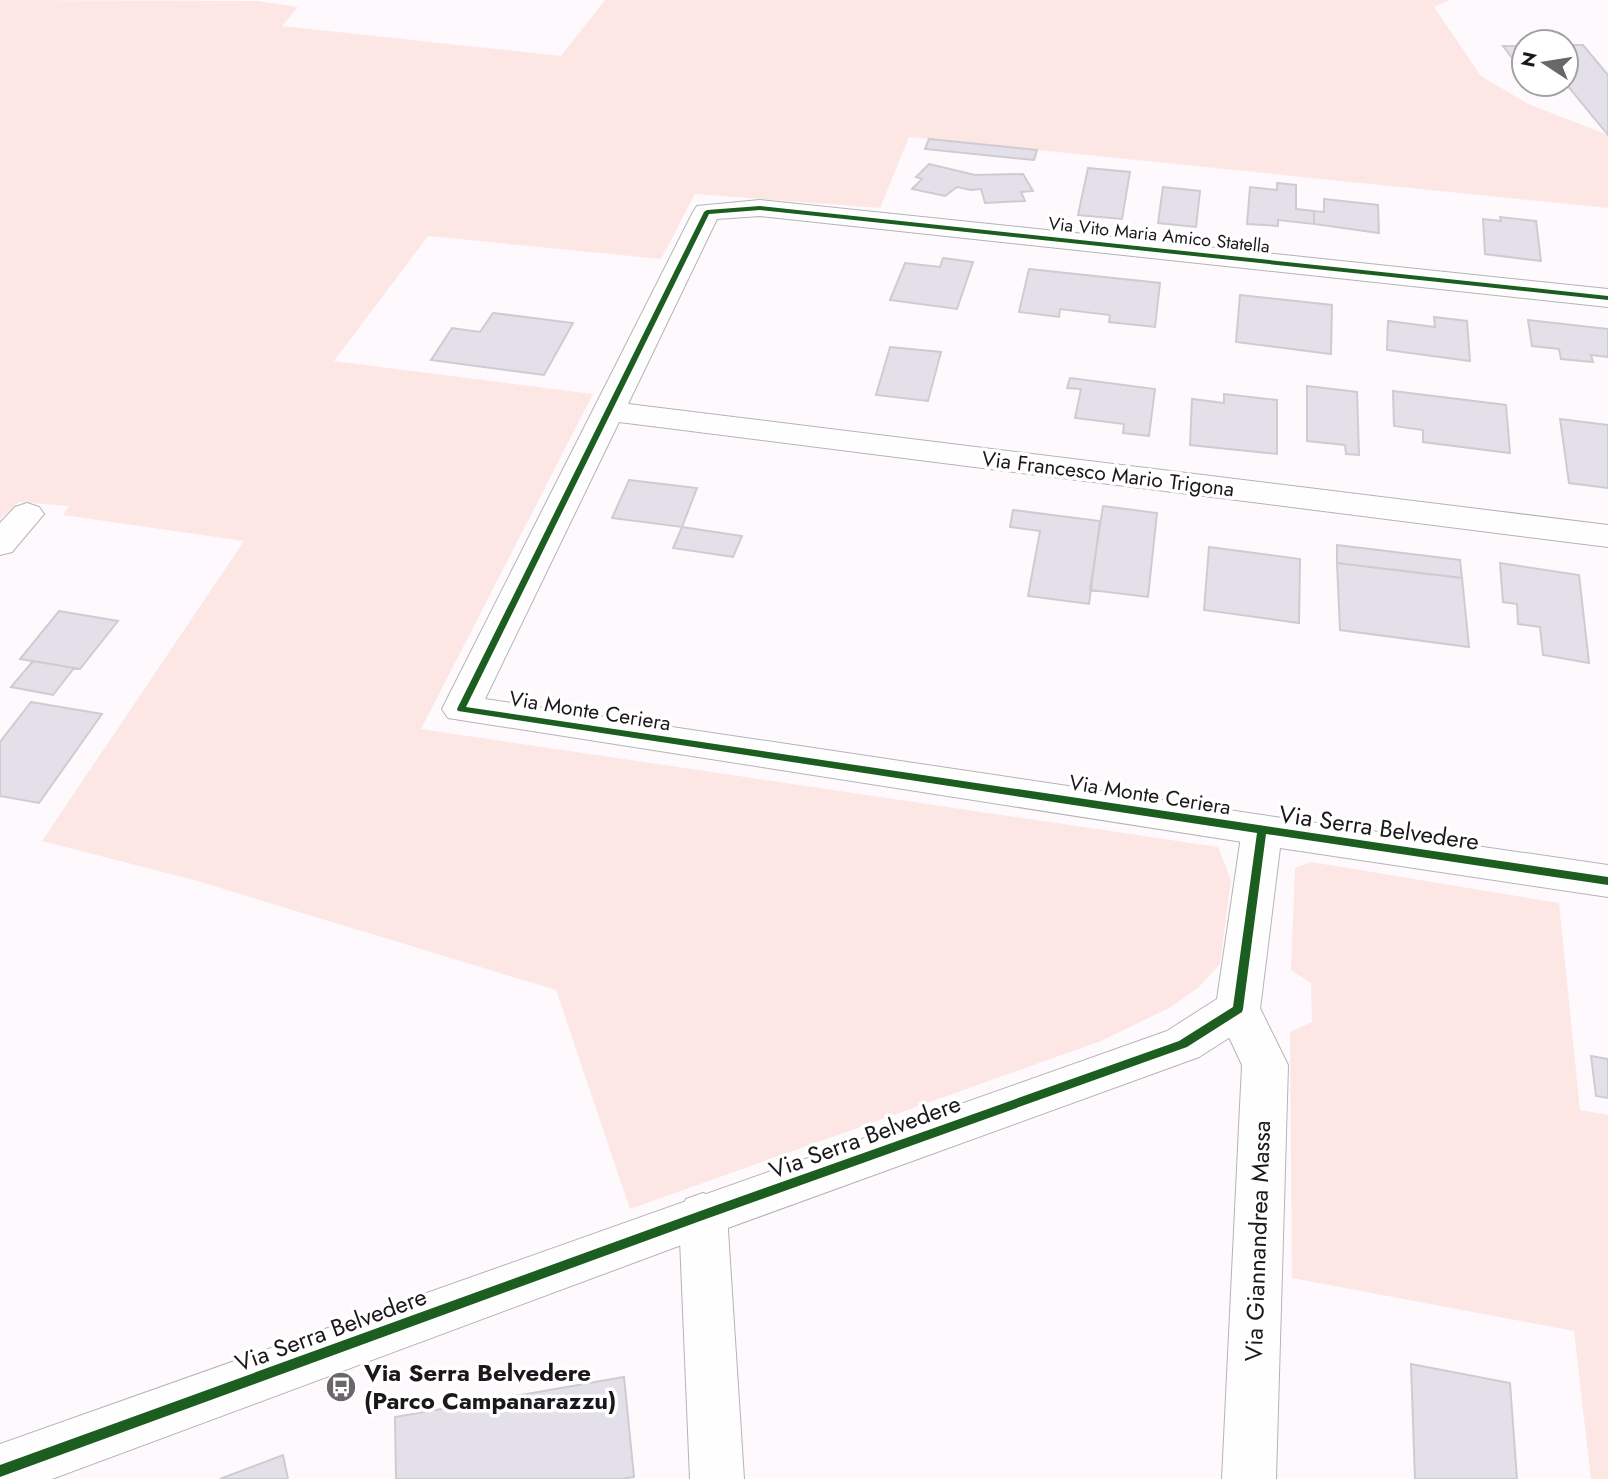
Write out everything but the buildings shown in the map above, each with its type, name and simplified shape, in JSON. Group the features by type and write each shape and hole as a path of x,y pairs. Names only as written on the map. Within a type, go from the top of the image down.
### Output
{"street":[{"name":"Via Vito Maria Amico Statella","path":"707,212 760,208 1608,298"},
{"name":"Via Monte Ceriera","path":"707,212 461,709 1262,830"},
{"name":"Via Francesco Mario Trigona","path":"608,411 1608,536"},
{"path":"0,544 27,514"},
{"name":"Via Serra Belvedere","path":"0,1471 703,1215 1183,1044 1238,1009 1262,830 1608,881"},
{"name":"Via Giannandrea Massa","path":"1238,1009 1265,1065 1249,1479"},
{"path":"703,1215 717,1479"}],"shaded area":[{"path":"0,0 258,1 298,7 282,26 561,56 605,0 1450,0 1434,7 1481,76 1510,93 1510,98 1518,98 1608,135 1608,208 909,137 880,208 695,194 661,259 428,236 334,361 593,394 421,729 1218,847 1231,880 1220,964 1198,988 1169,1008 1101,1041 630,1209 556,990 194,880 42,841 244,541 63,515 69,506 19,502 0,519"},
{"path":"1311,862 1559,903 1580,1110 1608,1115 1608,1479 1591,1479 1574,1331 1292,1278 1290,1032 1312,1022 1311,983 1291,970 1295,868"}],"cycle path":[{"path":"1262,830 461,709 707,212 760,208 1608,298"},
{"path":"0,1471 703,1215 1183,1044 1238,1009 1262,830 1608,881"}],"place":[{"name":"Via Serra Belvedere (Parco Campanarazzu)","path":"341,1387"}]}
